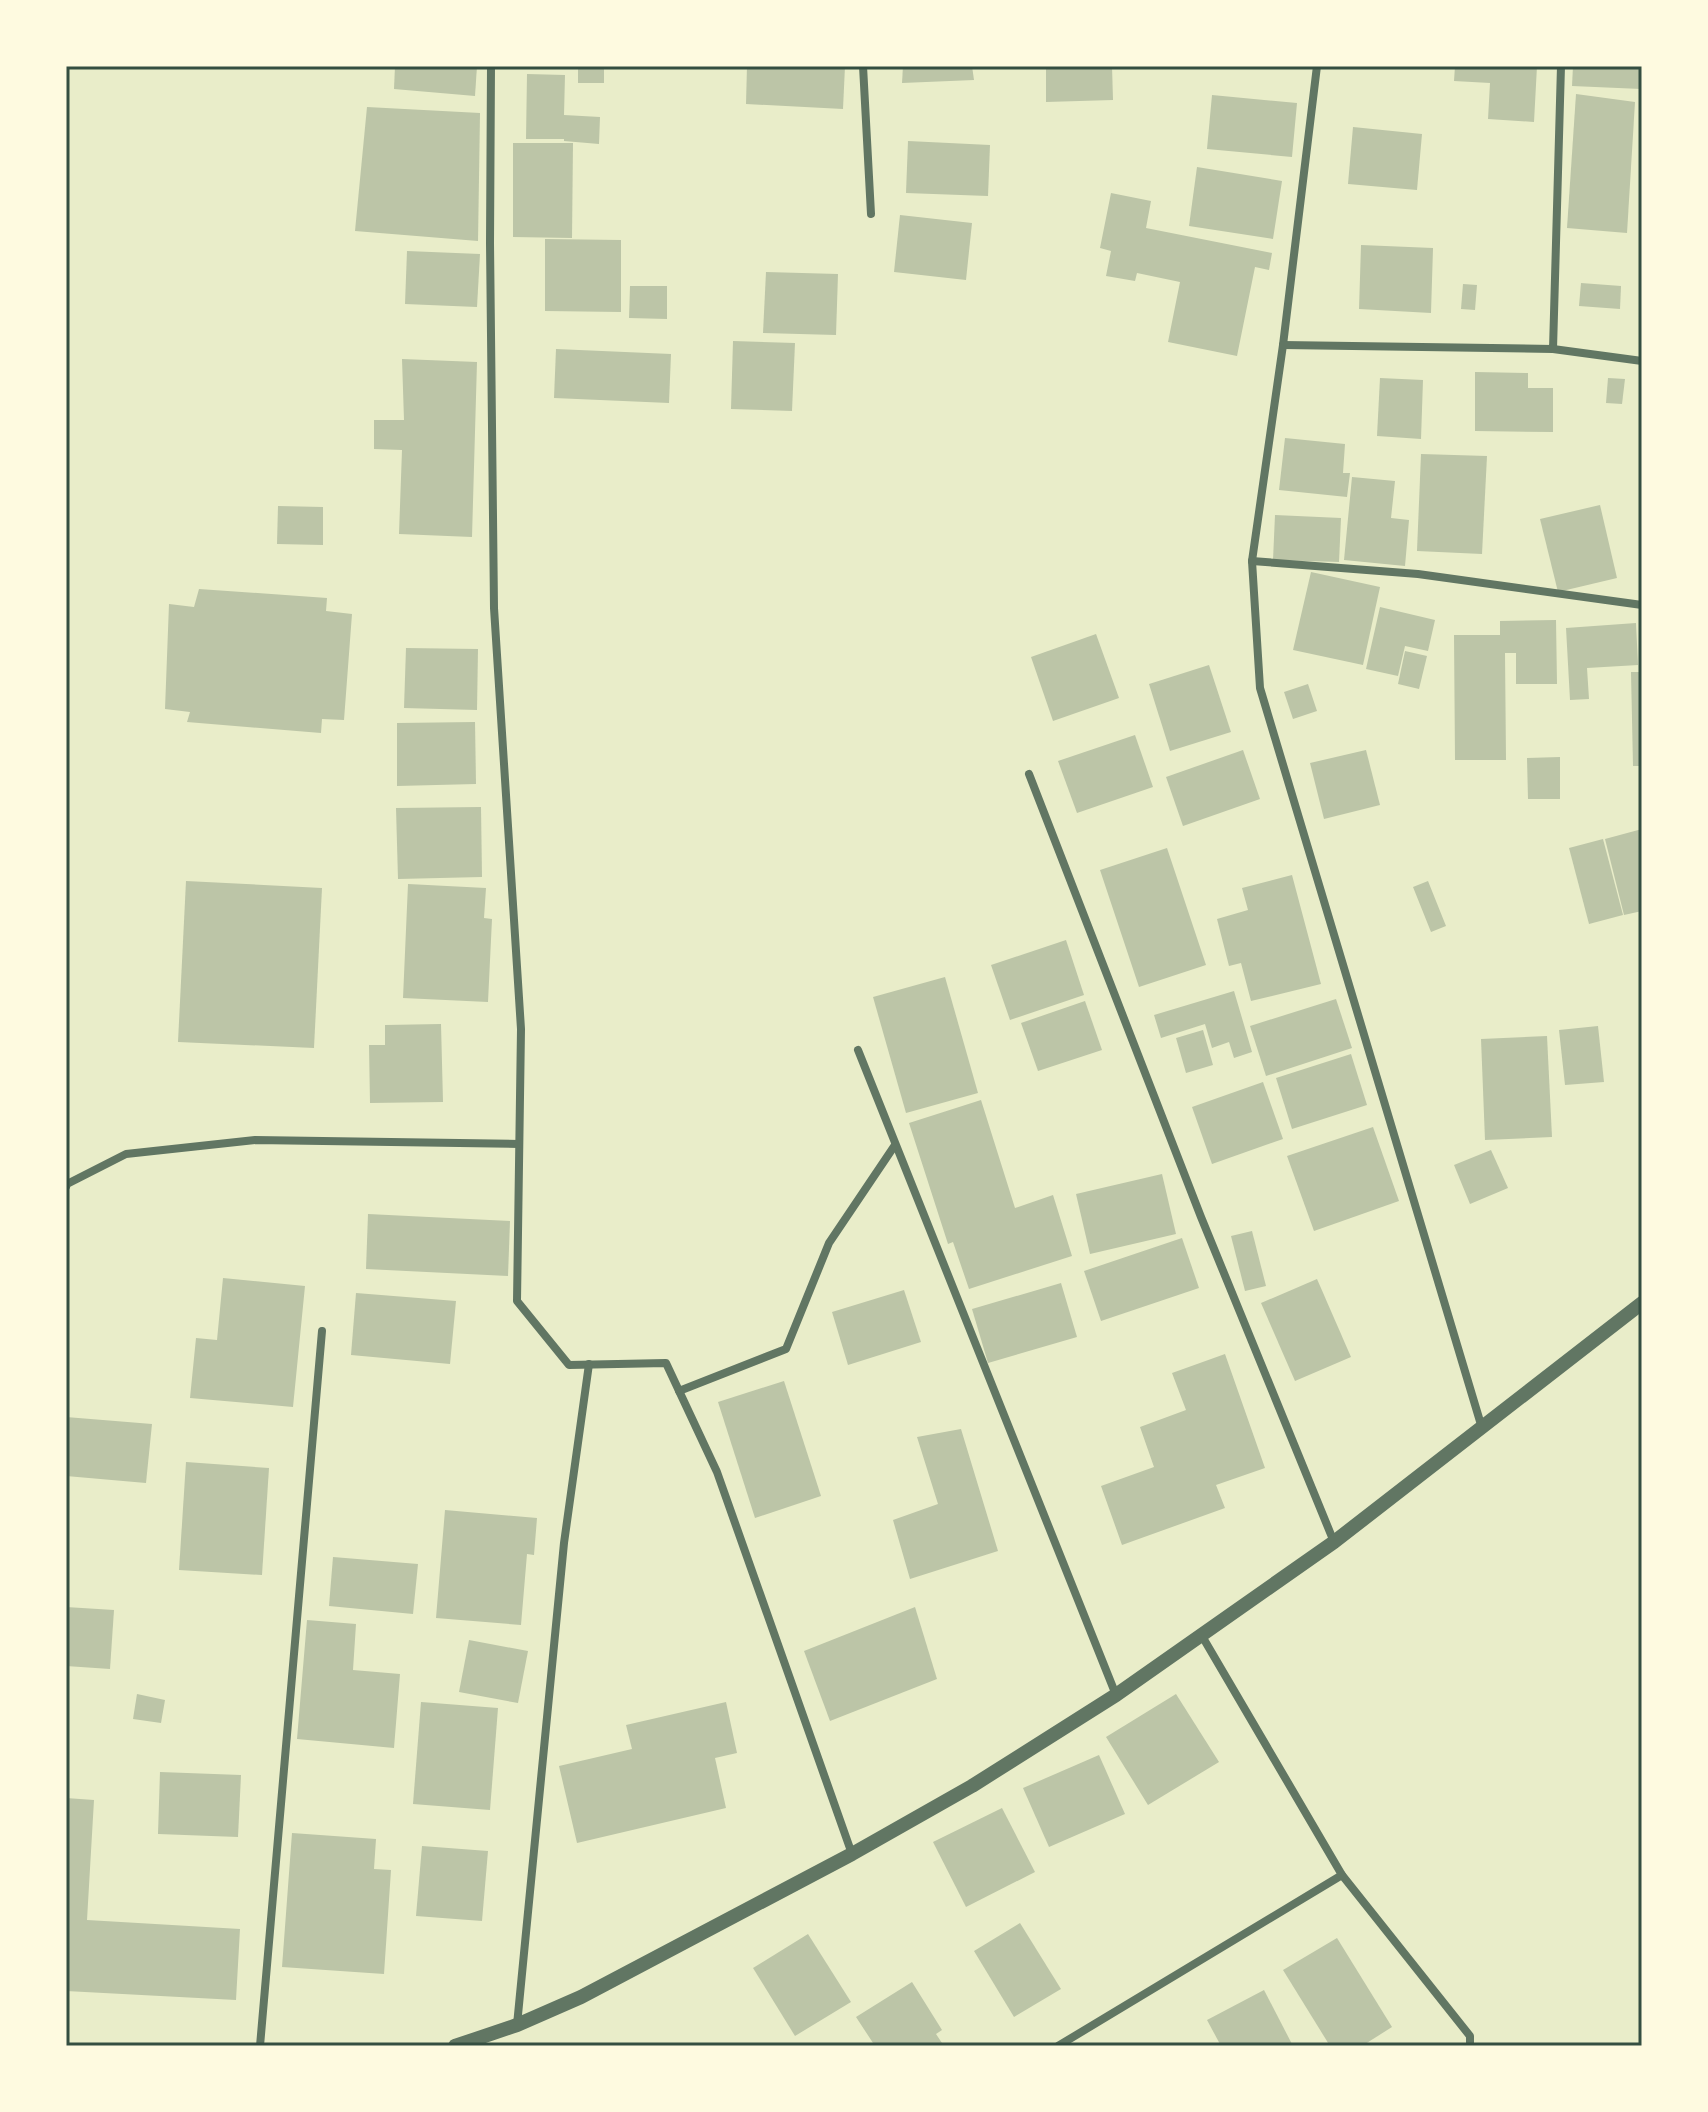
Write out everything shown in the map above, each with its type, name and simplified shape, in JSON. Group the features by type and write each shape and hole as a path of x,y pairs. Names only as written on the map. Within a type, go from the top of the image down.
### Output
{"street":[{"path":"491,66 494,608 521,1029 517,1301 569,1365 666,1363 717,1472 852,1854"},
{"path":"863,66 871,214"},
{"path":"1317,66 1283,345 1252,561 1260,688 1482,1428"},
{"path":"1553,349 1561,66"},
{"path":"1283,345 1553,349 1642,361"},
{"path":"1252,561 1418,574 1642,605"},
{"path":"1029,774 1201,1217 1334,1542"},
{"path":"858,1050 1116,1695"},
{"path":"66,1187 126,1154 255,1140 519,1144"},
{"path":"679,1391 786,1349 829,1243 895,1145"},
{"path":"455,2046 517,2025 581,1997 949,1800 1116,1695 1334,1542 1642,1303"},
{"path":"260,2046 322,1331"},
{"path":"517,2025 564,1543 589,1364"},
{"path":"1202,1636 1342,1875 1470,2036 1470,2046"},
{"path":"1058,2046 1342,1875"}],"building":[{"path":"395,66 477,66 475,96 394,89"},
{"path":"578,66 604,66 604,83 578,83"},
{"path":"747,66 845,66 843,109 746,104"},
{"path":"903,66 972,66 974,80 902,83"},
{"path":"1046,66 1112,66 1113,100 1046,102"},
{"path":"1455,66 1537,66 1534,122 1488,119 1490,83 1454,81"},
{"path":"1573,66 1642,66 1641,89 1572,86"},
{"path":"527,74 565,75 564,115 600,117 599,144 564,139 526,139"},
{"path":"1576,94 1635,102 1627,233 1567,228"},
{"path":"1212,95 1297,103 1292,157 1207,149"},
{"path":"367,107 480,113 478,241 355,231"},
{"path":"1353,127 1422,134 1417,190 1348,184"},
{"path":"908,141 990,145 988,196 906,193"},
{"path":"513,143 573,143 572,238 513,237"},
{"path":"1197,167 1282,181 1273,239 1189,226"},
{"path":"1111,193 1151,201 1146,228 1272,253 1269,270 1255,267 1237,356 1168,342 1180,282 1137,273 1135,281 1106,276 1111,251 1100,248"},
{"path":"900,215 972,223 966,280 894,272"},
{"path":"545,239 621,240 621,312 545,311"},
{"path":"1361,245 1433,248 1431,313 1359,309"},
{"path":"407,251 480,254 477,307 405,304"},
{"path":"766,272 838,274 836,335 763,333"},
{"path":"1581,283 1621,286 1620,309 1579,306"},
{"path":"1463,284 1477,285 1475,310 1461,309"},
{"path":"630,286 667,286 667,319 629,318"},
{"path":"733,341 795,343 792,411 731,409"},
{"path":"556,349 671,354 669,403 554,398"},
{"path":"402,359 477,362 472,537 399,534 402,450 374,449 374,420 404,420"},
{"path":"1475,372 1528,373 1528,388 1553,388 1553,432 1475,431"},
{"path":"1380,378 1423,380 1421,439 1377,436"},
{"path":"1608,378 1625,379 1622,404 1606,403"},
{"path":"1285,438 1345,444 1343,473 1350,473 1347,497 1279,490"},
{"path":"1421,454 1487,456 1482,554 1417,551"},
{"path":"1352,477 1395,481 1391,518 1409,520 1405,566 1344,560"},
{"path":"1600,505 1617,578 1558,592 1540,519"},
{"path":"278,506 323,507 323,545 277,544"},
{"path":"1275,515 1341,518 1339,562 1273,560"},
{"path":"1311,572 1380,587 1363,665 1293,650"},
{"path":"199,589 327,598 326,611 352,614 344,720 322,719 321,733 187,722 190,712 165,709 169,604 194,607"},
{"path":"1380,607 1435,620 1428,651 1405,646 1398,676 1366,669"},
{"path":"1556,620 1557,684 1516,684 1516,653 1505,653 1506,760 1455,760 1454,635 1500,635 1500,621"},
{"path":"1636,623 1638,665 1587,668 1589,699 1570,700 1566,628"},
{"path":"1096,634 1119,698 1053,721 1031,657"},
{"path":"406,648 478,649 477,710 404,708"},
{"path":"1405,651 1427,656 1419,689 1398,684"},
{"path":"1209,665 1231,732 1170,751 1149,684"},
{"path":"1631,672 1642,672 1642,766 1633,766"},
{"path":"1308,684 1317,711 1293,719 1284,692"},
{"path":"475,722 476,784 397,786 397,723"},
{"path":"1135,735 1153,787 1077,813 1058,761"},
{"path":"1243,750 1260,799 1183,826 1166,777"},
{"path":"1366,750 1380,805 1324,819 1310,763"},
{"path":"1560,757 1560,799 1528,799 1527,758"},
{"path":"481,807 482,877 398,879 396,808"},
{"path":"1642,829 1642,911 1624,915 1605,839"},
{"path":"1603,839 1623,915 1589,924 1569,848"},
{"path":"1167,848 1206,965 1139,987 1100,870"},
{"path":"1292,875 1321,984 1251,1001 1241,963 1229,966 1217,919 1248,910 1242,888"},
{"path":"186,881 322,888 314,1048 178,1042"},
{"path":"1428,881 1446,926 1431,932 1413,887"},
{"path":"408,884 486,888 484,918 492,919 488,1002 403,998"},
{"path":"1066,940 1084,995 1010,1020 991,965"},
{"path":"945,977 978,1093 906,1113 873,997"},
{"path":"1234,991 1252,1052 1234,1058 1229,1042 1212,1048 1205,1024 1161,1038 1154,1015"},
{"path":"1336,999 1352,1048 1266,1076 1250,1026"},
{"path":"1085,1001 1102,1050 1038,1071 1021,1023"},
{"path":"441,1024 443,1102 370,1103 369,1045 385,1045 385,1025"},
{"path":"1598,1026 1604,1082 1565,1085 1559,1030"},
{"path":"1203,1030 1213,1065 1186,1073 1176,1038"},
{"path":"1547,1036 1552,1137 1485,1140 1481,1039"},
{"path":"1351,1054 1367,1105 1292,1129 1276,1078"},
{"path":"1263,1082 1283,1139 1212,1164 1192,1107"},
{"path":"981,1100 1015,1208 1053,1195 1072,1256 969,1289 953,1242 948,1244 909,1123"},
{"path":"1373,1127 1399,1201 1314,1231 1287,1156"},
{"path":"1491,1150 1508,1188 1470,1204 1454,1165"},
{"path":"1162,1174 1176,1234 1090,1254 1076,1194"},
{"path":"368,1214 510,1221 508,1276 366,1269"},
{"path":"1252,1231 1266,1286 1245,1291 1231,1236"},
{"path":"1182,1238 1199,1288 1101,1321 1084,1271"},
{"path":"223,1278 305,1286 293,1407 190,1398 196,1338 217,1340"},
{"path":"1317,1279 1351,1357 1295,1381 1261,1303"},
{"path":"1061,1283 1077,1337 988,1363 972,1309"},
{"path":"904,1290 921,1342 848,1365 832,1312"},
{"path":"356,1293 456,1301 450,1364 351,1355"},
{"path":"1225,1354 1265,1468 1216,1485 1225,1508 1122,1545 1101,1486 1154,1467 1140,1427 1186,1410 1172,1373"},
{"path":"784,1381 821,1496 755,1518 718,1402"},
{"path":"66,1417 152,1424 146,1483 66,1476"},
{"path":"961,1429 998,1551 910,1579 893,1520 938,1504 917,1437"},
{"path":"186,1462 269,1468 262,1575 179,1570"},
{"path":"445,1510 537,1518 534,1555 527,1554 521,1625 436,1618"},
{"path":"333,1557 418,1564 413,1614 329,1606"},
{"path":"66,1607 114,1610 110,1669 66,1666"},
{"path":"915,1607 937,1679 830,1721 804,1651"},
{"path":"307,1620 356,1624 353,1670 400,1674 394,1748 297,1739"},
{"path":"469,1640 528,1651 518,1703 459,1692"},
{"path":"137,1694 165,1700 161,1723 133,1719"},
{"path":"1176,1694 1219,1762 1148,1805 1106,1737"},
{"path":"421,1702 498,1708 490,1810 413,1804"},
{"path":"726,1702 737,1753 715,1758 726,1808 577,1843 559,1766 632,1749 626,1725"},
{"path":"1099,1755 1125,1814 1049,1847 1023,1788"},
{"path":"160,1772 241,1775 238,1837 158,1834"},
{"path":"66,1798 94,1800 87,1920 240,1929 236,2000 66,1991"},
{"path":"1002,1808 1035,1872 966,1907 933,1842"},
{"path":"292,1833 376,1839 374,1869 391,1870 384,1974 282,1967"},
{"path":"422,1846 488,1851 482,1921 416,1916"},
{"path":"1020,1923 1061,1989 1014,2017 974,1951"},
{"path":"808,1934 851,2002 795,2036 753,1968"},
{"path":"1337,1938 1392,2027 1362,2046 1330,2046 1283,1970"},
{"path":"912,1982 942,2030 936,2034 944,2046 875,2046 856,2017"},
{"path":"1264,1990 1293,2046 1221,2046 1207,2020"}]}
